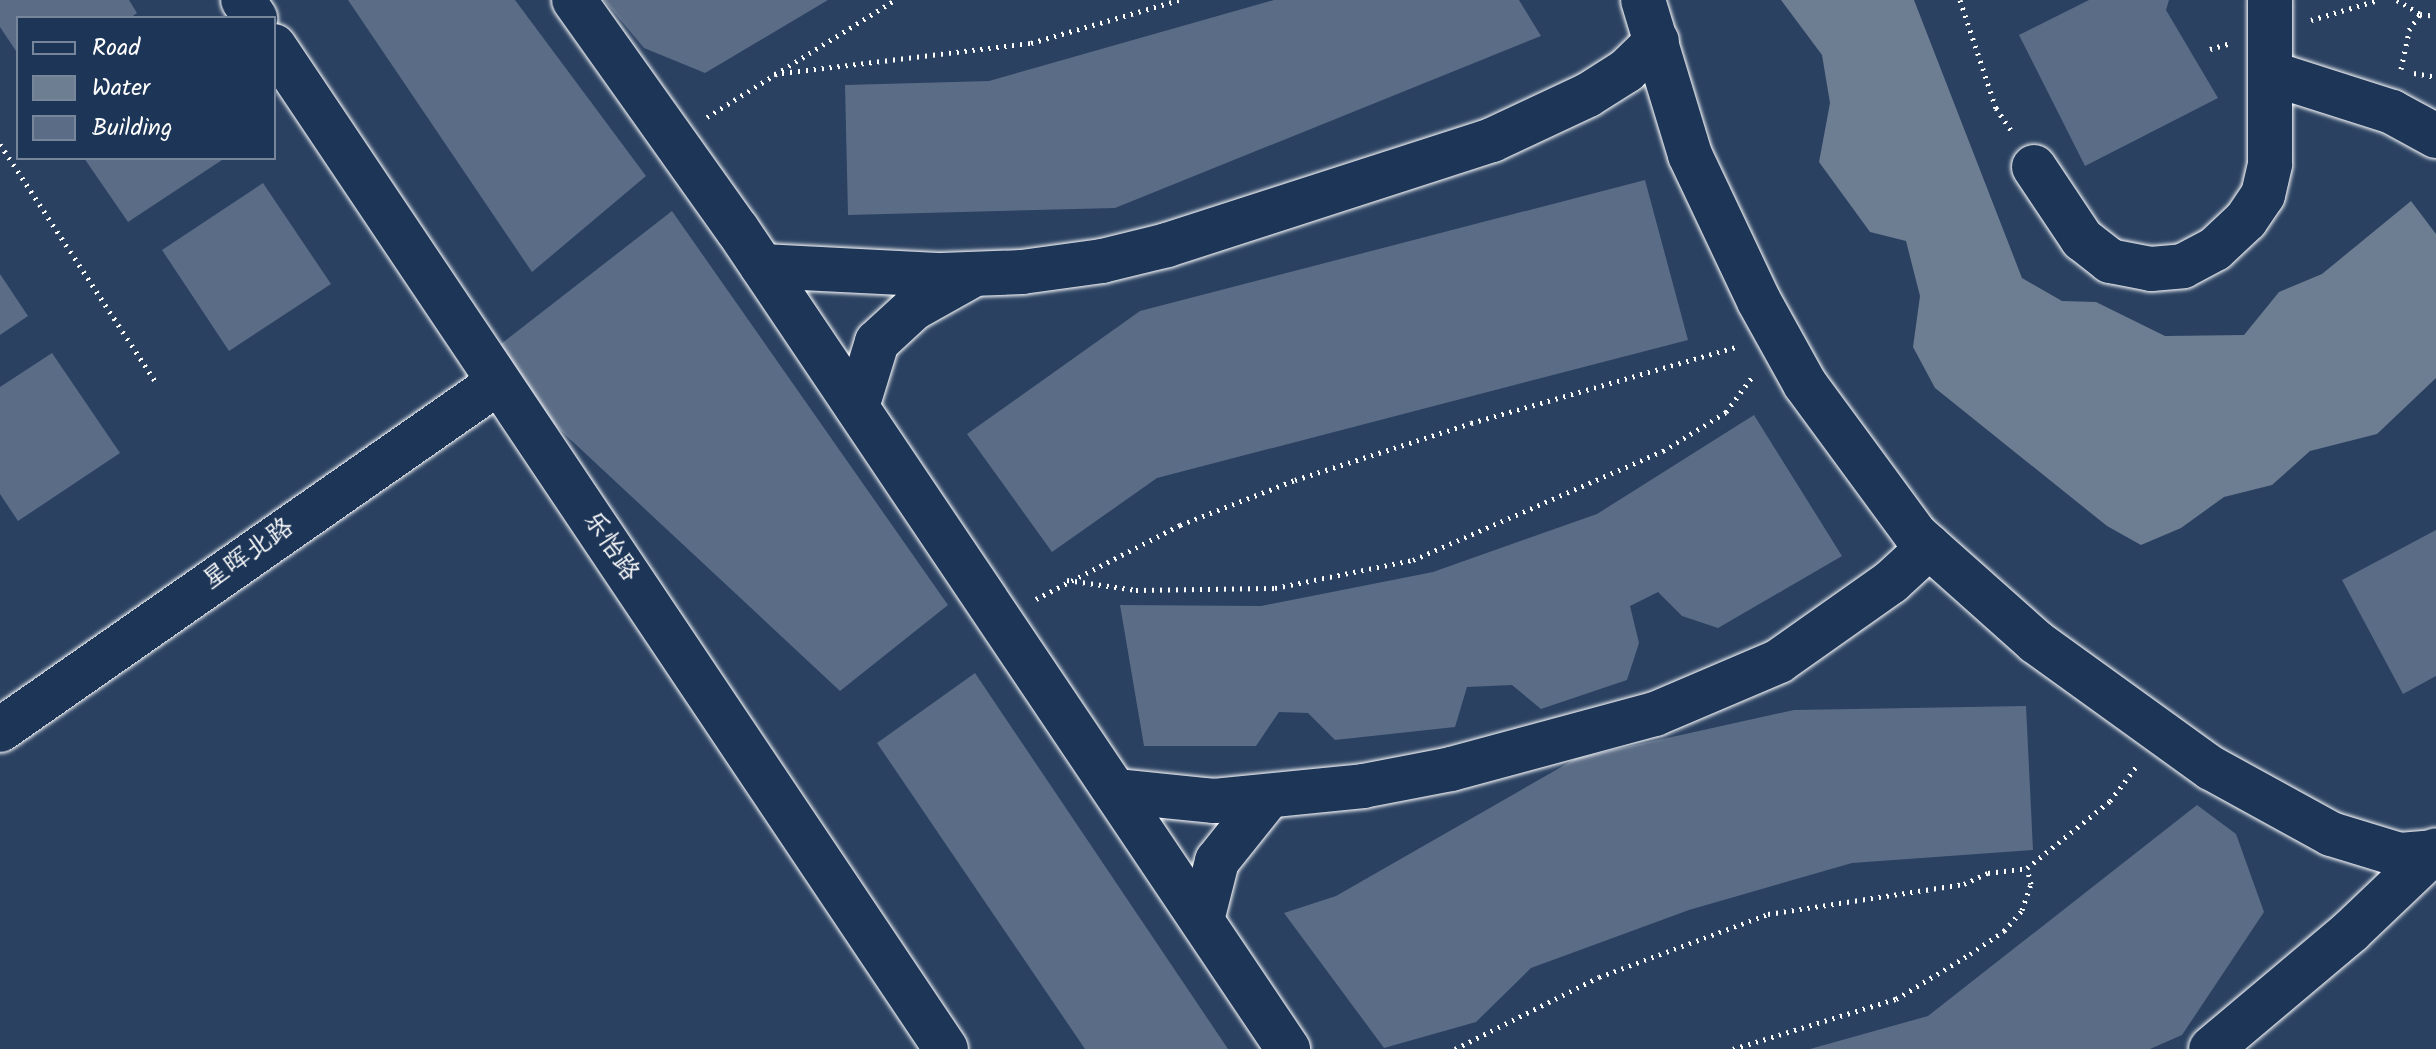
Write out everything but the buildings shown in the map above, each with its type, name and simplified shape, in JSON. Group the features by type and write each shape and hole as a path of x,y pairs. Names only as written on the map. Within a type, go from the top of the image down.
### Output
{"street":[{"path":"574,0 762,266 1288,1049"},
{"path":"1643,0 1690,155 1777,336 1805,384 1929,547 1995,610 2160,734 2331,834 2400,855 2434,851"},
{"path":"2034,167 2082,239 2110,261 2151,269 2183,266 2215,249 2246,220 2263,195 2270,164 2270,0"},
{"path":"762,266 977,273 1102,261 1398,174 1542,119 1626,71 1657,41"},
{"name":"乐怡路","path":"276,49 946,1049"},
{"path":"2270,73 2422,128"},
{"path":"857,407 877,342 914,308 977,273"},
{"name":"星晖北路","path":"0,730 499,382"},
{"path":"1116,791 1173,800 1268,797 1451,769 1655,714 1779,661 1891,582 1929,547"},
{"path":"1202,920 1217,861 1268,797"},
{"path":"2211,1049 2351,931 2434,851"}],"path":[{"path":"671,136 732,104 774,74 895,0"},
{"path":"774,74 1031,43 1179,0"},
{"path":"1960,0 1996,108 2034,167"},
{"path":"2397,0 2420,14 2436,16"},
{"path":"2420,14 2409,30 2401,71 2422,128"},
{"path":"0,144 155,381"},
{"path":"1067,580 1136,590 1275,588 1413,560 1663,451 1726,412 1777,336"},
{"path":"1001,620 1067,580 1180,525 1295,480 1471,423 1777,336"},
{"path":"1455,1049 1599,977 1768,914 1964,884 1988,873 2027,868 2110,801 2160,734"},
{"path":"1733,1049 1896,999 1970,954 2004,931 2022,910 2031,884 2027,868"}],"water":[{"path":"1781,0 1914,0 2022,278 2062,301 2096,302 2165,336 2244,335 2279,292 2322,274 2411,201 2436,234 2436,378 2377,434 2310,451 2272,485 2224,497 2181,528 2141,545 2107,526 1935,388 1913,347 1920,296 1906,241 1870,232 1819,162 1830,103 1822,55"}]}
